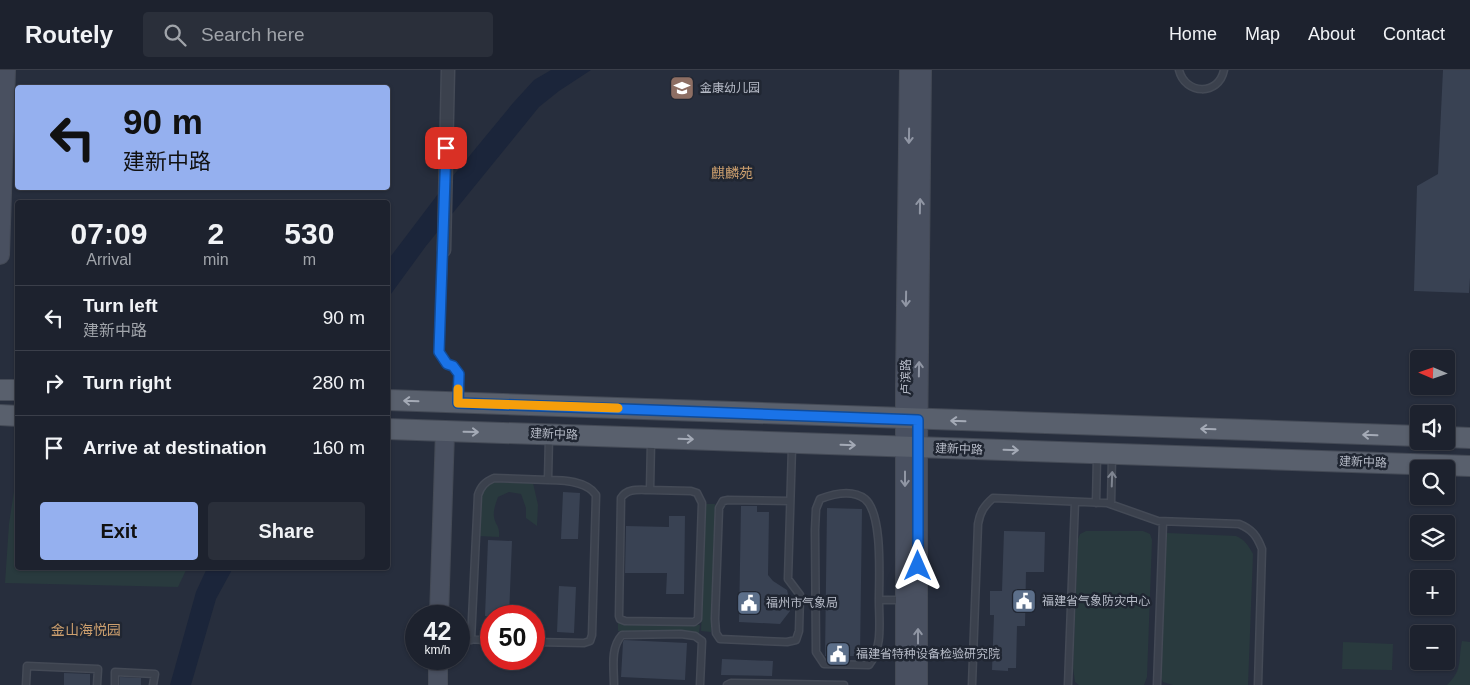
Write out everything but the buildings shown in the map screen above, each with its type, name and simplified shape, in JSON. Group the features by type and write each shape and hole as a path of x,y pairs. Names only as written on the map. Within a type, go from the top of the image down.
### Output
{"main road":[{"path":"0,255 6,70"},
{"name":"卢滨路","path":"905,685 905,600 912,447 910,70"},
{"path":"912,419 922,70"},
{"path":"0,390 15,390"},
{"path":"390,400 1410,436"},
{"path":"0,415 15,416"},
{"name":"建新中路","path":"390,429 1470,466"},
{"path":"440,605 445,432"},
{"path":"1455,437 1470,438"},
{"path":"912,447 918,685"},
{"path":"438,670 438,685"}],"street":[{"path":"444,250 448,70"}],"lane":[{"path":"1179,70 1182,79 1187,84 1200,89 1214,85 1224,70"},
{"path":"444,250 439,352 447,364 453,366 459,374 458,403"},
{"path":"548,480 549,434"},
{"path":"650,490 651,438"},
{"path":"790,501 728,500 723,501 719,508 715,619 716,632 720,639 788,642 796,640 799,631 800,595 788,579 792,443"},
{"path":"1096,503 1105,454"},
{"path":"1105,454 1111,504"},
{"path":"480,640 471,640 478,495 481,487 494,478 561,480 587,486 596,495 592,635 590,641 584,643 545,642"},
{"path":"650,490 691,491 698,493 702,502 698,619 694,622 625,621 620,619 621,498 625,492 650,490"},
{"path":"833,494 854,494 864,498 871,506 878,537 879,600 878,648 875,656 868,664 824,664 816,652 815,523 816,509 820,499 833,494"},
{"path":"972,685 979,513 985,504 993,498 1111,504 1163,522 1239,524 1247,527 1258,539 1262,549 1258,685"},
{"path":"1068,685 1075,502"},
{"path":"1157,685 1163,522"},
{"path":"879,600 905,600"},
{"path":"614,685 614,651 616,642 622,635 681,634 695,636 702,641 700,685"},
{"path":"26,685 27,666 98,669 97,685"},
{"path":"115,685 115,672 155,674 153,685"},
{"path":"727,685 731,683 844,685"},
{"path":"918,685 927,685"}],"shaded area":[{"path":"494,482 533,483 538,505 537,526 526,518 526,508 521,494 509,492 498,497 494,509 499,537 478,536 481,493 483,489"},
{"path":"15,485 15,570 186,570 178,587 5,583 9,524"},
{"path":"706,504 715,504 711,632 701,631"},
{"path":"1086,531 1143,531 1150,534 1152,540 1147,677 1144,685 1079,685 1075,682 1073,668 1078,539 1080,534"},
{"path":"1167,533 1236,536 1246,543 1253,554 1248,685 1173,685 1163,682 1161,678 1165,538"},
{"path":"618,623 700,625 699,633 618,631"},
{"path":"1462,641 1470,642 1470,685 1447,685 1458,669"},
{"path":"1343,642 1393,644 1392,670 1342,669"}],"water":[{"path":"551,70 591,70 539,107 426,246 390,295 390,257 438,194 534,80"},
{"path":"206,570 232,570 216,599 191,685 170,685 196,592"}],"slow traffic":[{"path":"458,389 458,403 618,408"}],"place":[{"name":"金康幼儿园","path":"682,88"},
{"name":"福建省气象防灾中心","path":"1024,601"},
{"name":"福州市气象局","path":"749,603"},
{"name":"福建省特种设备检验研究院","path":"838,654"}],"district":[{"name":"麒麟苑","path":"732,173"},
{"name":"金山海悦园","path":"86,630"}],"route":[{"path":"446,148 439,352 447,364 453,366 459,374 458,403 918,420 918,566"}]}
